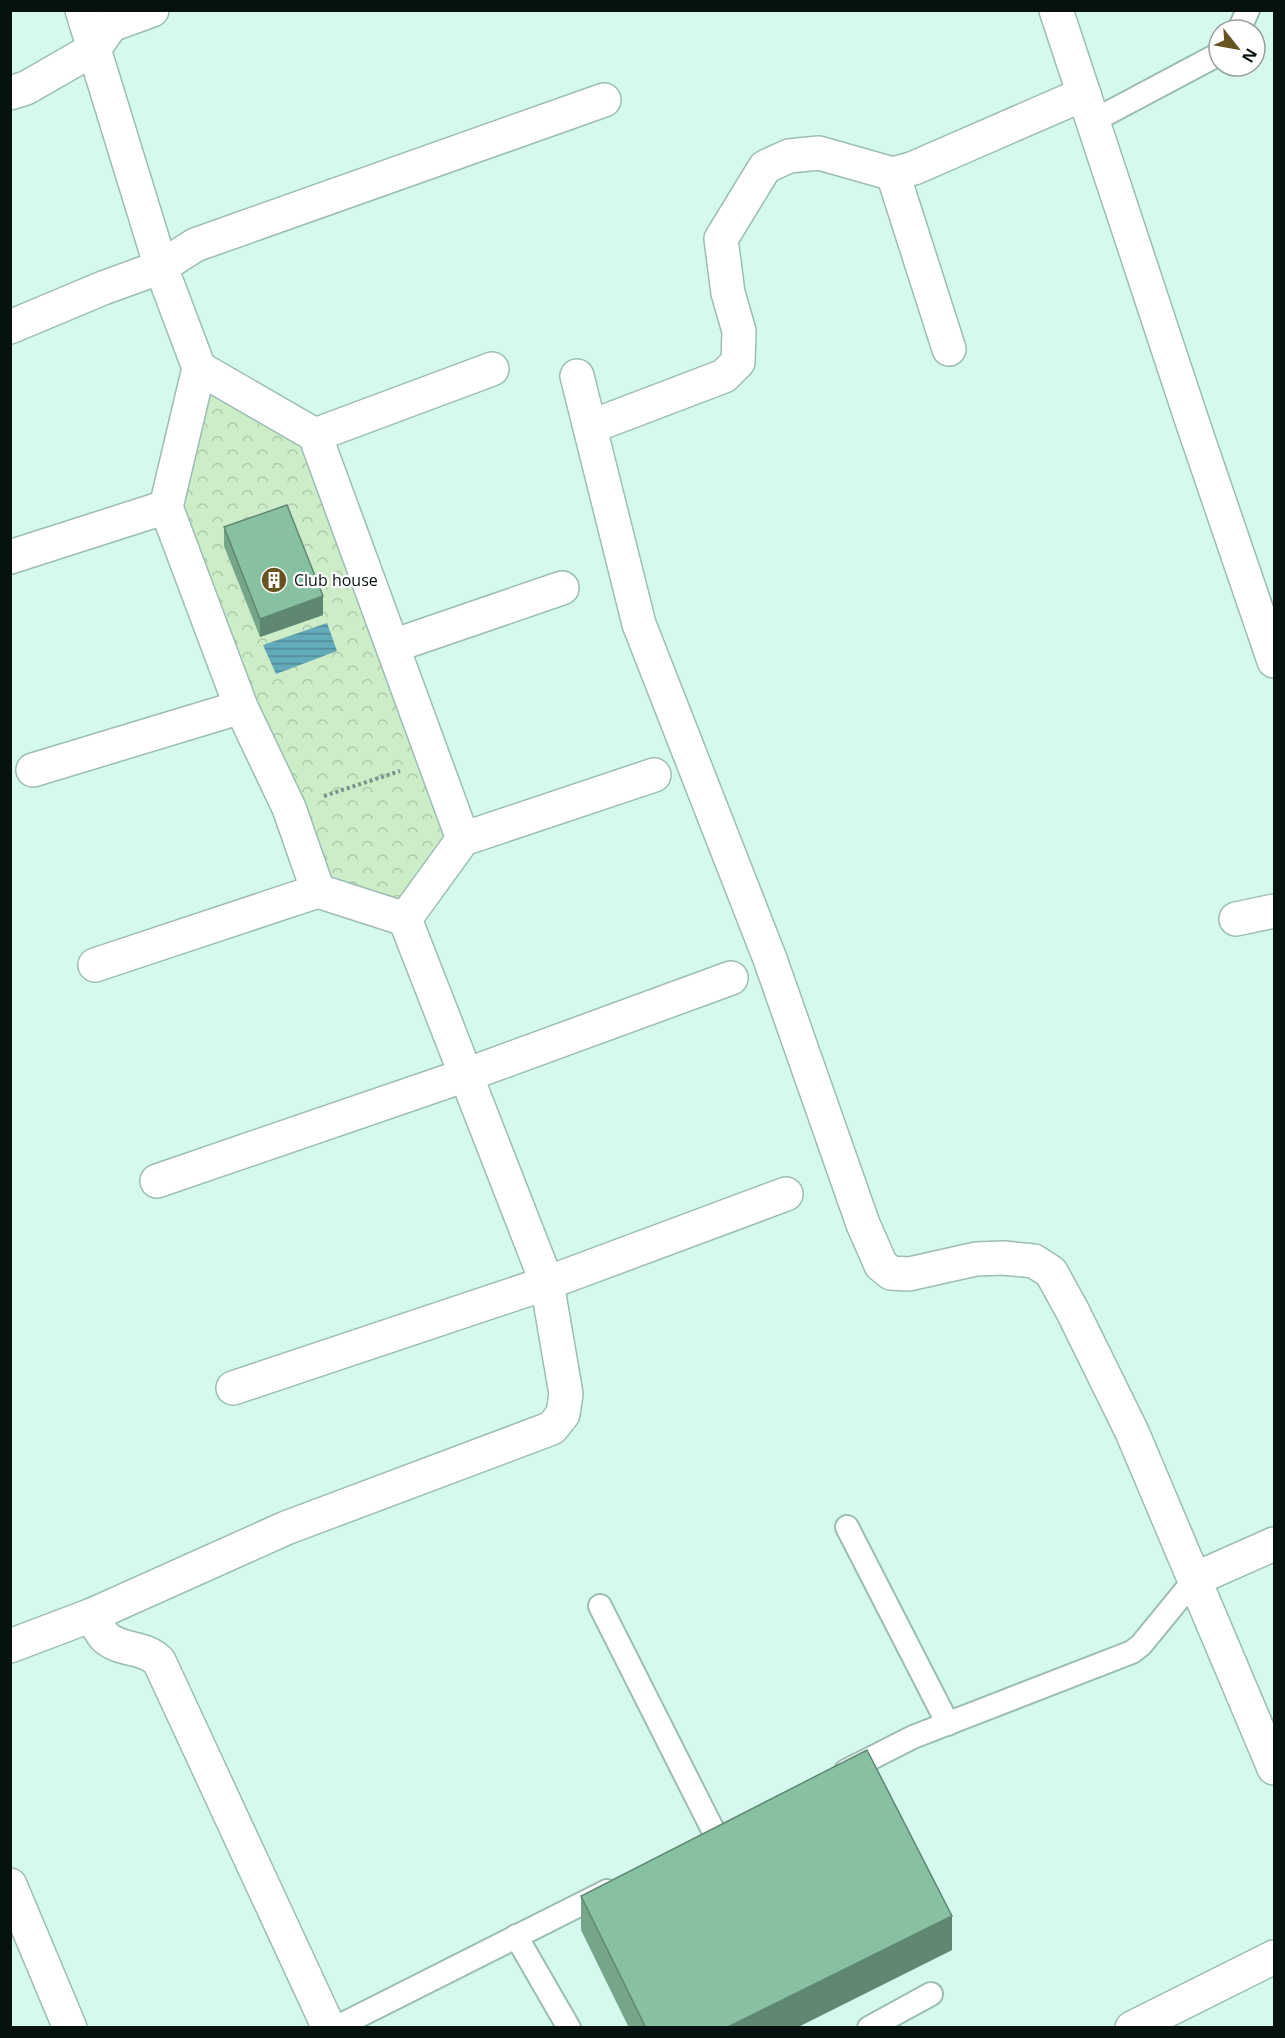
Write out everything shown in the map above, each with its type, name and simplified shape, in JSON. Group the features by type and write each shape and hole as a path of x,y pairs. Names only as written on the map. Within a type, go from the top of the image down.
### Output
{"street":[{"path":"82,10 161,267 198,368 166,507 241,707 289,808 318,891"},
{"path":"10,93 26,88 94,49 111,25 152,10"},
{"path":"1056,10 1193,424 1275,661"},
{"path":"10,327 103,288 161,267 195,245 604,100"},
{"path":"590,428 724,376 738,362 739,330 728,292 721,239 765,167 789,156 819,153 893,174 1088,108"},
{"path":"893,174 950,349"},
{"path":"198,368 315,435 463,839"},
{"path":"315,435 492,369"},
{"path":"577,376 639,624 770,959 863,1224 881,1265 891,1273 909,1274 976,1259 1004,1258 1034,1261 1051,1272 1132,1432 1275,1768"},
{"path":"10,557 166,507"},
{"path":"393,646 562,588"},
{"path":"33,771 241,707"},
{"path":"405,919 463,839 654,775"},
{"path":"95,965 318,891 405,919"},
{"path":"1236,920 1275,911"},
{"path":"10,1646 92,1615 286,1528 552,1428 563,1414 566,1394 547,1283 405,919"},
{"path":"157,1181 466,1075 731,978"},
{"path":"233,1388 547,1283 786,1194"},
{"path":"1195,1579 1275,1544"},
{"path":"92,1615 102,1634 113,1642 151,1653 159,1661 329,2028"},
{"path":"10,1885 70,2028"},
{"path":"1132,2028 1275,1957"}],"lane":[{"path":"1088,108 1207,59"},
{"path":"847,1527 948,1724"},
{"path":"830,1779 913,1737 1132,1652 1141,1645 1195,1579"},
{"path":"600,1606 716,1836"},
{"path":"695,1847 737,1826"},
{"path":"335,2028 621,1884"},
{"path":"516,1936 569,2028"},
{"path":"869,2028 931,1994"}],"path":[{"path":"289,808 435,759"}],"green space":[{"path":"199,368 315,435 463,839 405,919 318,891 166,507"}],"water":[{"path":"327,623 337,651 276,674 263,645"}],"building":[{"name":"Club house","path":"287,505 323,596 260,619 224,527"},
{"path":"867,1750 952,1916 726,2028 646,2028 581,1896"}],"place":[{"name":"Club house","path":"274,580"}]}
